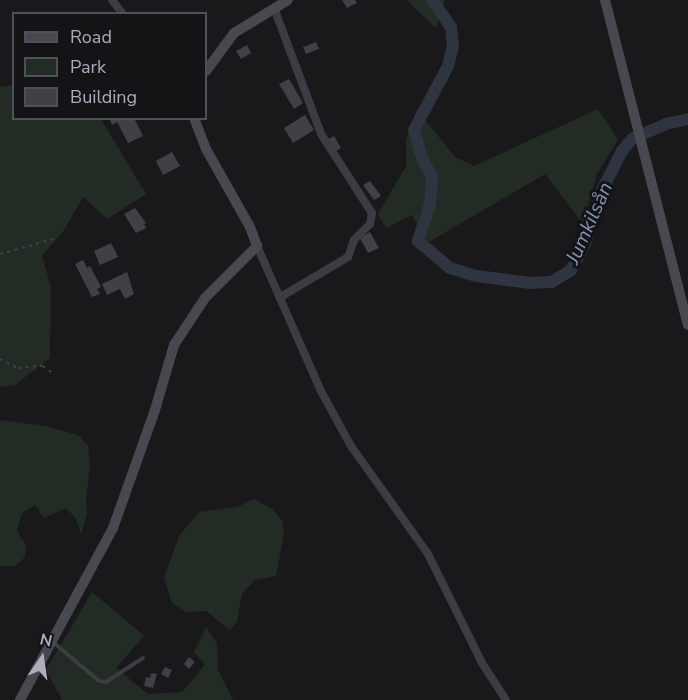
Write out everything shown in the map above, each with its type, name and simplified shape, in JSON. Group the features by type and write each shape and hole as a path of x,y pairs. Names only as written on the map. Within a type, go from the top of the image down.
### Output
{"street":[{"path":"112,0 121,12"},
{"path":"207,70 234,33 288,0"},
{"path":"605,0 688,325"},
{"path":"274,8 321,134 372,213 370,224 354,240 348,256 282,297"},
{"path":"195,120 206,149 250,227 321,391 351,446 428,554 473,646 506,700"},
{"path":"20,700 113,528 174,345 205,298 257,246"}],"lane":[{"path":"52,640 99,681 106,682 142,658"}],"path":[{"path":"0,254 57,238"},
{"path":"0,360 18,368 43,366 51,372"}],"green space":[{"path":"406,0 445,0 436,28"},
{"path":"12,85 12,120 102,120 146,194 107,219 83,197 64,230 42,256 51,286 50,358 15,385 0,387 0,87"},
{"path":"598,109 618,140 597,174 583,224 545,174 427,243 412,215 386,228 378,214 406,166 406,140 417,110 455,157 474,166"},
{"path":"0,420 46,426 78,435 88,446 90,465 86,500 87,514 81,534 76,519 66,508 44,518 35,505 22,513 17,530 26,546 25,557 15,566 0,566"},
{"path":"254,499 271,508 283,522 284,533 276,576 255,580 242,594 237,622 230,630 206,611 186,612 172,603 164,578 179,536 199,512 237,507"},
{"path":"92,592 144,636 116,668 148,694 182,692 205,665 194,652 206,627 217,643 218,670 233,700 62,700 46,670"}],"building":[{"path":"342,0 355,0 357,3 347,8"},
{"path":"316,42 319,49 306,54 303,47"},
{"path":"247,45 251,53 241,59 236,51"},
{"path":"289,79 303,103 294,109 279,84"},
{"path":"305,115 314,130 293,143 284,128"},
{"path":"110,120 135,120 143,136 128,143 117,122 112,125"},
{"path":"334,136 341,148 336,151 328,139"},
{"path":"172,152 180,166 163,175 156,161"},
{"path":"370,181 381,196 374,200 363,185"},
{"path":"135,208 146,223 144,224 146,228 136,233 124,214"},
{"path":"370,232 379,248 368,253 360,238"},
{"path":"111,243 118,257 100,265 94,251"},
{"path":"83,260 87,268 90,266 101,287 97,289 100,294 92,297 75,264"},
{"path":"127,272 134,294 125,299 120,289 107,295 102,284"},
{"path":"189,657 195,662 189,669 184,664"},
{"path":"165,667 172,670 168,678 161,674"},
{"path":"151,673 157,674 153,688 144,686 146,677 150,678"}],"waterway":[{"name":"Jumkilsån","path":"432,0 451,27 453,46 448,66 414,130 422,158 432,177 430,204 418,241 450,268 477,276 530,283 552,282 571,270 585,244 603,188 622,151 632,139 665,124 688,119"}]}
